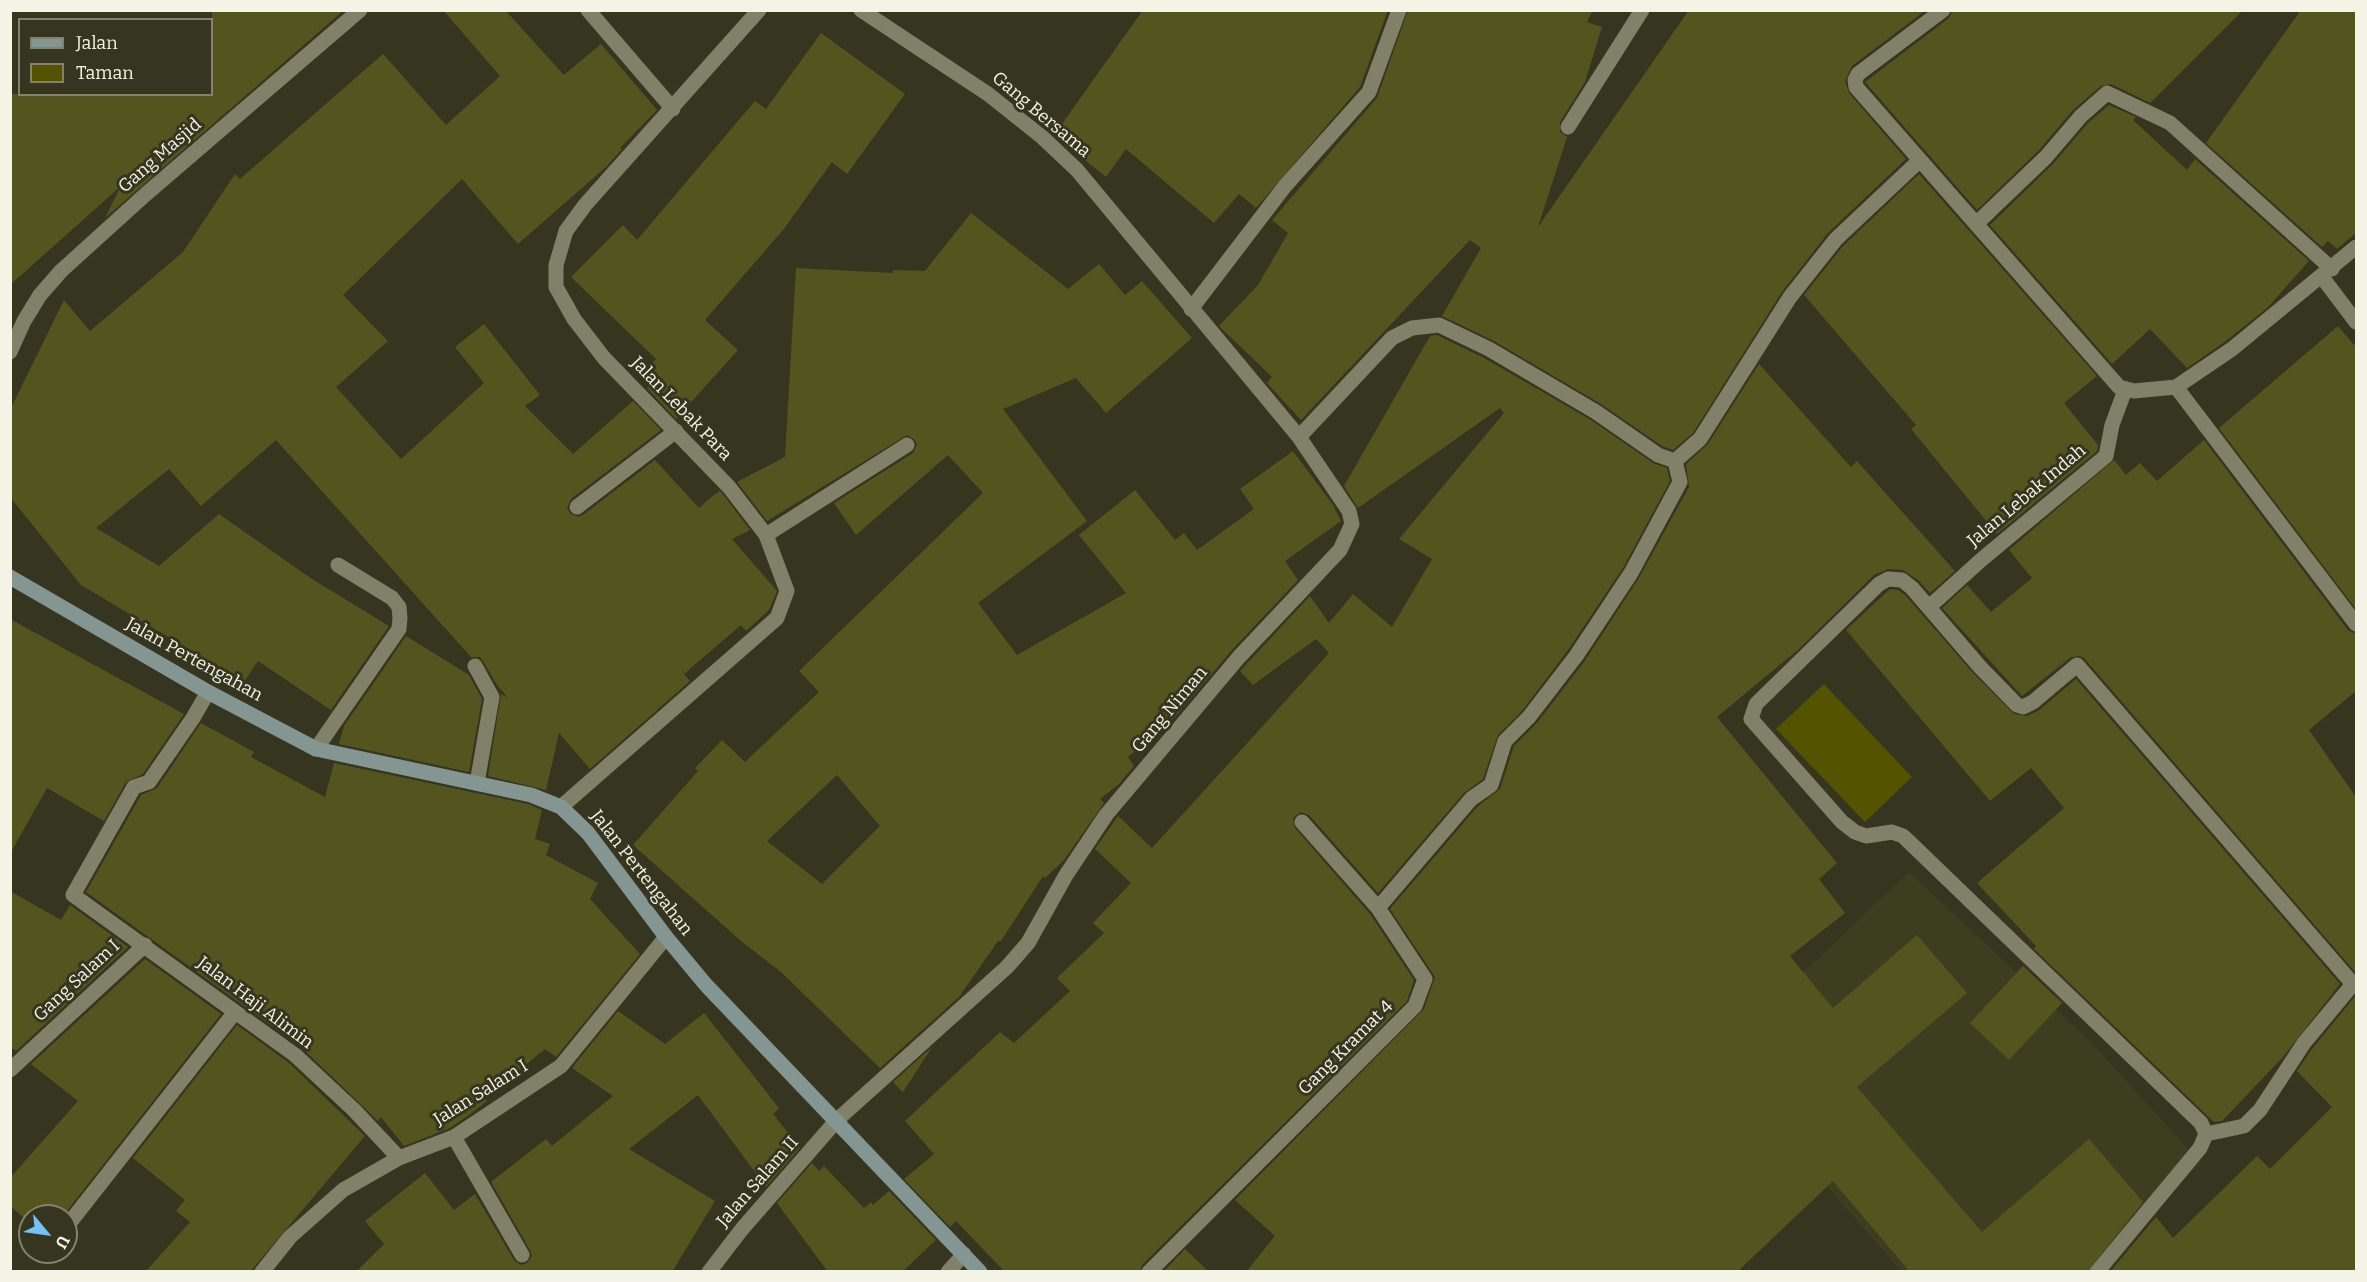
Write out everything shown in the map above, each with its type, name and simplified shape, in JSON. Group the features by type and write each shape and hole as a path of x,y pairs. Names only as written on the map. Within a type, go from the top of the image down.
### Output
{"street":[{"name":"Gang Masjid","path":"10,352 24,321 40,295 61,271 146,194 360,10"},
{"path":"588,10 673,109"},
{"name":"Jalan Lebak Para","path":"561,807 777,618 787,591 766,535 729,487 604,358 574,319 556,287 556,266 566,231 759,10"},
{"name":"Gang Bersama","path":"861,10 979,87 1042,137 1077,170 1191,309"},
{"path":"1191,309 1285,186 1369,92 1399,10"},
{"path":"1568,127 1642,10"},
{"path":"1941,11 1858,74 1855,80 1856,87 2111,379 2125,390 2176,387 2232,349 2356,247"},
{"path":"1976,225 2046,157 2081,116 2107,93 2170,123 2327,273 2356,322"},
{"path":"1676,461 1700,439 1790,297 1836,240 1919,161"},
{"name":"Gang Niman","path":"837,1120 1007,967 1028,943 1066,875 1106,815 1239,657 1348,538 1353,524 1349,511 1299,437 1191,309"},
{"path":"1299,437 1392,338 1412,328 1439,325 1489,349 1596,411 1658,455 1676,461"},
{"path":"2176,387 2356,624"},
{"name":"Jalan Lebak Indah","path":"1929,608 1981,560 2106,456 2112,425 2125,390"},
{"path":"577,507 676,431"},
{"path":"766,535 907,445"},
{"path":"1302,822 1378,908 1471,799 1491,785 1505,741 1529,717 1576,656 1631,573 1680,482 1676,461"},
{"path":"316,749 399,629 399,607 392,598 338,566"},
{"name":"Jalan Pertengahan","path":"10,577 208,692 316,749 531,795 561,807 588,833 666,937 706,985 980,1272"},
{"path":"2097,1272 2186,1168 2200,1148 2206,1134 2201,1124 1903,836 1892,832 1866,836 1855,832 1842,822 1751,719 1756,704 1879,584 1888,579 1902,580 2017,705 2023,707 2032,702 2077,665 2355,982 2304,1043 2260,1110 2244,1126 2206,1134"},
{"path":"475,666 492,697 477,783"},
{"name":"Jalan Haji Alimin","path":"208,692 149,782 134,787 73,895 295,1055 354,1110 399,1158"},
{"name":"Gang Kramat 4","path":"1149,1272 1415,1006 1425,979 1378,908"},
{"name":"Jalan Salam I","path":"262,1272 290,1237 344,1190 399,1158 454,1137 561,1066 666,937"},
{"name":"Gang Salam I","path":"10,1070 145,945"},
{"path":"78,1212 235,1012"},
{"name":"Jalan Salam II","path":"708,1272 742,1229 837,1120"},
{"path":"454,1137 522,1255"},
{"path":"948,1272 964,1254"}],"shaded area":[{"path":"1909,872 2094,1045 2200,1162 2101,1271 1901,1271 1714,1057"}],"green space":[{"path":"1824,684 1912,777 1865,822 1776,729"}],"building":[{"path":"212,10 344,10 105,218 121,186 10,285 10,94 18,94 18,96 213,96"},
{"path":"443,10 505,10 564,75 601,44 657,110 620,148 622,149 606,167 518,244 462,179 343,295 388,341 336,387 401,459 484,383 455,347 484,324 540,395 525,406 573,454 633,401 661,430 571,499 567,508 570,513 578,517 583,515 655,460 699,508 715,494 720,491 722,493 750,530 732,539 777,591 769,610 746,631 741,625 684,674 690,681 590,769 559,733 546,790 488,776 501,694 508,698 480,657 471,657 276,440 201,506 169,469 96,528 159,566 219,514 312,579 389,626 331,710 258,661 244,682 81,585 10,497 10,410 64,300 90,331 183,252 235,174 240,179 383,54 446,125 500,76"},
{"path":"1143,10 1388,10 1360,87 1256,208 1239,194 1214,223 1126,149 1106,177 1054,135"},
{"path":"1408,10 1593,10 1587,22 1602,27 1585,82 1560,122 1560,132 1567,137 1538,227 1689,10 1926,10 1852,66 1845,81 1849,93 1906,159 1828,233 1782,292 1693,433 1673,450 1662,446 1601,404 1494,341 1442,316 1481,248 1470,240 1301,420 1267,383 1272,377 1219,326 1258,285 1288,233 1272,220 1377,98"},
{"path":"1953,10 2243,10 2150,103 2111,84 2101,86 2074,109 2039,150 1977,210 1865,82 1949,18"},
{"path":"2301,10 2356,10 2356,233 2337,249 2328,241 2322,247 2206,143"},
{"path":"821,33 905,94 847,174 832,162 783,230 705,320 738,350 676,419 647,388 654,382 643,373 656,359 571,277 623,225 637,240 755,101 766,109"},
{"path":"2109,105 2136,117 2133,120 2187,170 2195,159 2309,261 2267,308 2187,368 2150,329 2112,364 1990,225 2053,164 2088,123"},
{"path":"1919,174 2097,376 2064,403 2098,445 2097,451 1997,534 1911,429 1916,425 1804,295 1843,246"},
{"path":"971,213 1068,289 1099,264 1125,295 1142,281 1192,338 1106,413 1076,378 1003,409 1087,521 978,603 1017,655 1126,593 1079,535 1135,490 1175,540 1184,533 1197,550 1254,509 1240,489 1293,451 1333,505 1341,521 1285,561 1298,580 1232,650 1174,718 1128,757 1134,766 1119,784 1100,799 1104,803 1064,860 1045,878 1043,876 1001,941 998,941 959,997 880,1068 781,972 741,941 633,845 698,771 695,768 722,740 745,762 819,692 799,671 983,493 948,455 856,535 834,503 913,453 917,445 915,440 907,435 767,521 737,482 785,457 796,268 893,273 893,270 925,271","holes":["837,775 880,826 822,884 767,841"]},
{"path":"2338,326 2356,347 2356,609 2219,428"},
{"path":"1437,335 1484,358 1591,420 1653,463 1667,468 1670,481 1623,568 1568,650 1522,711 1498,735 1483,779 1464,793 1378,893 1309,815 1301,812 1293,818 1295,828 1370,914 1414,980 1407,1001 1142,1265 1140,1272 1005,1272 956,1221 950,1227 904,1179 934,1154 905,1121 1000,1032 1014,1043 1070,991 1057,978 1104,933 1093,923 1131,883 1095,849 1118,816 1152,848 1329,653 1316,639 1253,685 1240,671 1310,596 1329,623 1353,594 1392,627 1432,559 1399,539 1504,413 1500,408 1358,508 1344,486 1430,336"},
{"path":"1759,364 1851,467 1857,461 1955,571 1930,593 1918,580 1903,570 1888,569 1874,575 1800,648 1717,717 1837,863 1819,879 1845,913 1790,956 1833,1008 1917,935 1967,993 1857,1087 1982,1232 2089,1139 2143,1202 2087,1272 1910,1272 1833,1181 1737,1272 1246,1272 1275,1236 1235,1200 1424,1009 1435,977 1390,909 1478,806 1500,789 1514,746 1537,723 1584,662 1639,578 1689,487 1686,464 1708,444"},
{"path":"2204,440 2348,630 2356,634 2356,691 2309,730 2356,797 2356,973 2084,658 2071,657 2022,696 1942,608 1967,585 1991,612 2032,578 2009,550 2114,460 2126,475 2140,463 2157,481"},
{"path":"1890,589 1898,590 1905,595 1973,673 2014,714 2027,716 2038,711 2076,679 2340,984 2283,1057 2222,1121 2214,1122 2034,949 2036,946 1977,883 2064,808 2031,768 1990,801 1846,630"},
{"path":"10,619 184,714 143,774 126,782 104,821 47,788 10,854"},
{"path":"406,636 469,675 482,699 469,772 339,744 344,726"},
{"path":"201,723 254,752 251,757 325,797 334,763 528,804 542,810 535,839 550,844 546,855 598,883 590,899 640,954 556,1057 545,1049 485,1098 487,1101 469,1115 450,1128 404,1146 381,1117 378,1121 301,1047 86,892 141,795 157,788"},
{"path":"10,891 61,920 70,905 128,947 16,1051 10,1047"},
{"path":"145,959 221,1014 72,1204 18,1204 18,1213 10,1206 10,1178 78,1101 31,1064"},
{"path":"2023,966 2062,1003 2009,1060 1970,1023"},
{"path":"2356,995 2356,1272 2110,1272 2156,1217 2173,1238 2257,1156 2270,1169 2332,1107 2297,1071"},
{"path":"618,1011 665,1044 704,1013 779,1108 773,1114 800,1148 766,1187 698,1095 629,1149 715,1201 672,1272 356,1272 384,1244 365,1221 425,1173 454,1210 475,1194 514,1260 521,1265 527,1263 532,1256 530,1250 491,1182 546,1139 552,1146 613,1096 572,1068"},
{"path":"237,1025 289,1063 365,1136 250,1272 145,1272 190,1222 176,1211 185,1200 133,1158"},
{"path":"932,1047 903,1092 893,1082"},
{"path":"812,1163 819,1171 824,1166 864,1208 871,1202 873,1205 889,1191 936,1240 902,1272 828,1272 777,1203"},
{"path":"1185,1249 1209,1272 1163,1272"}]}
